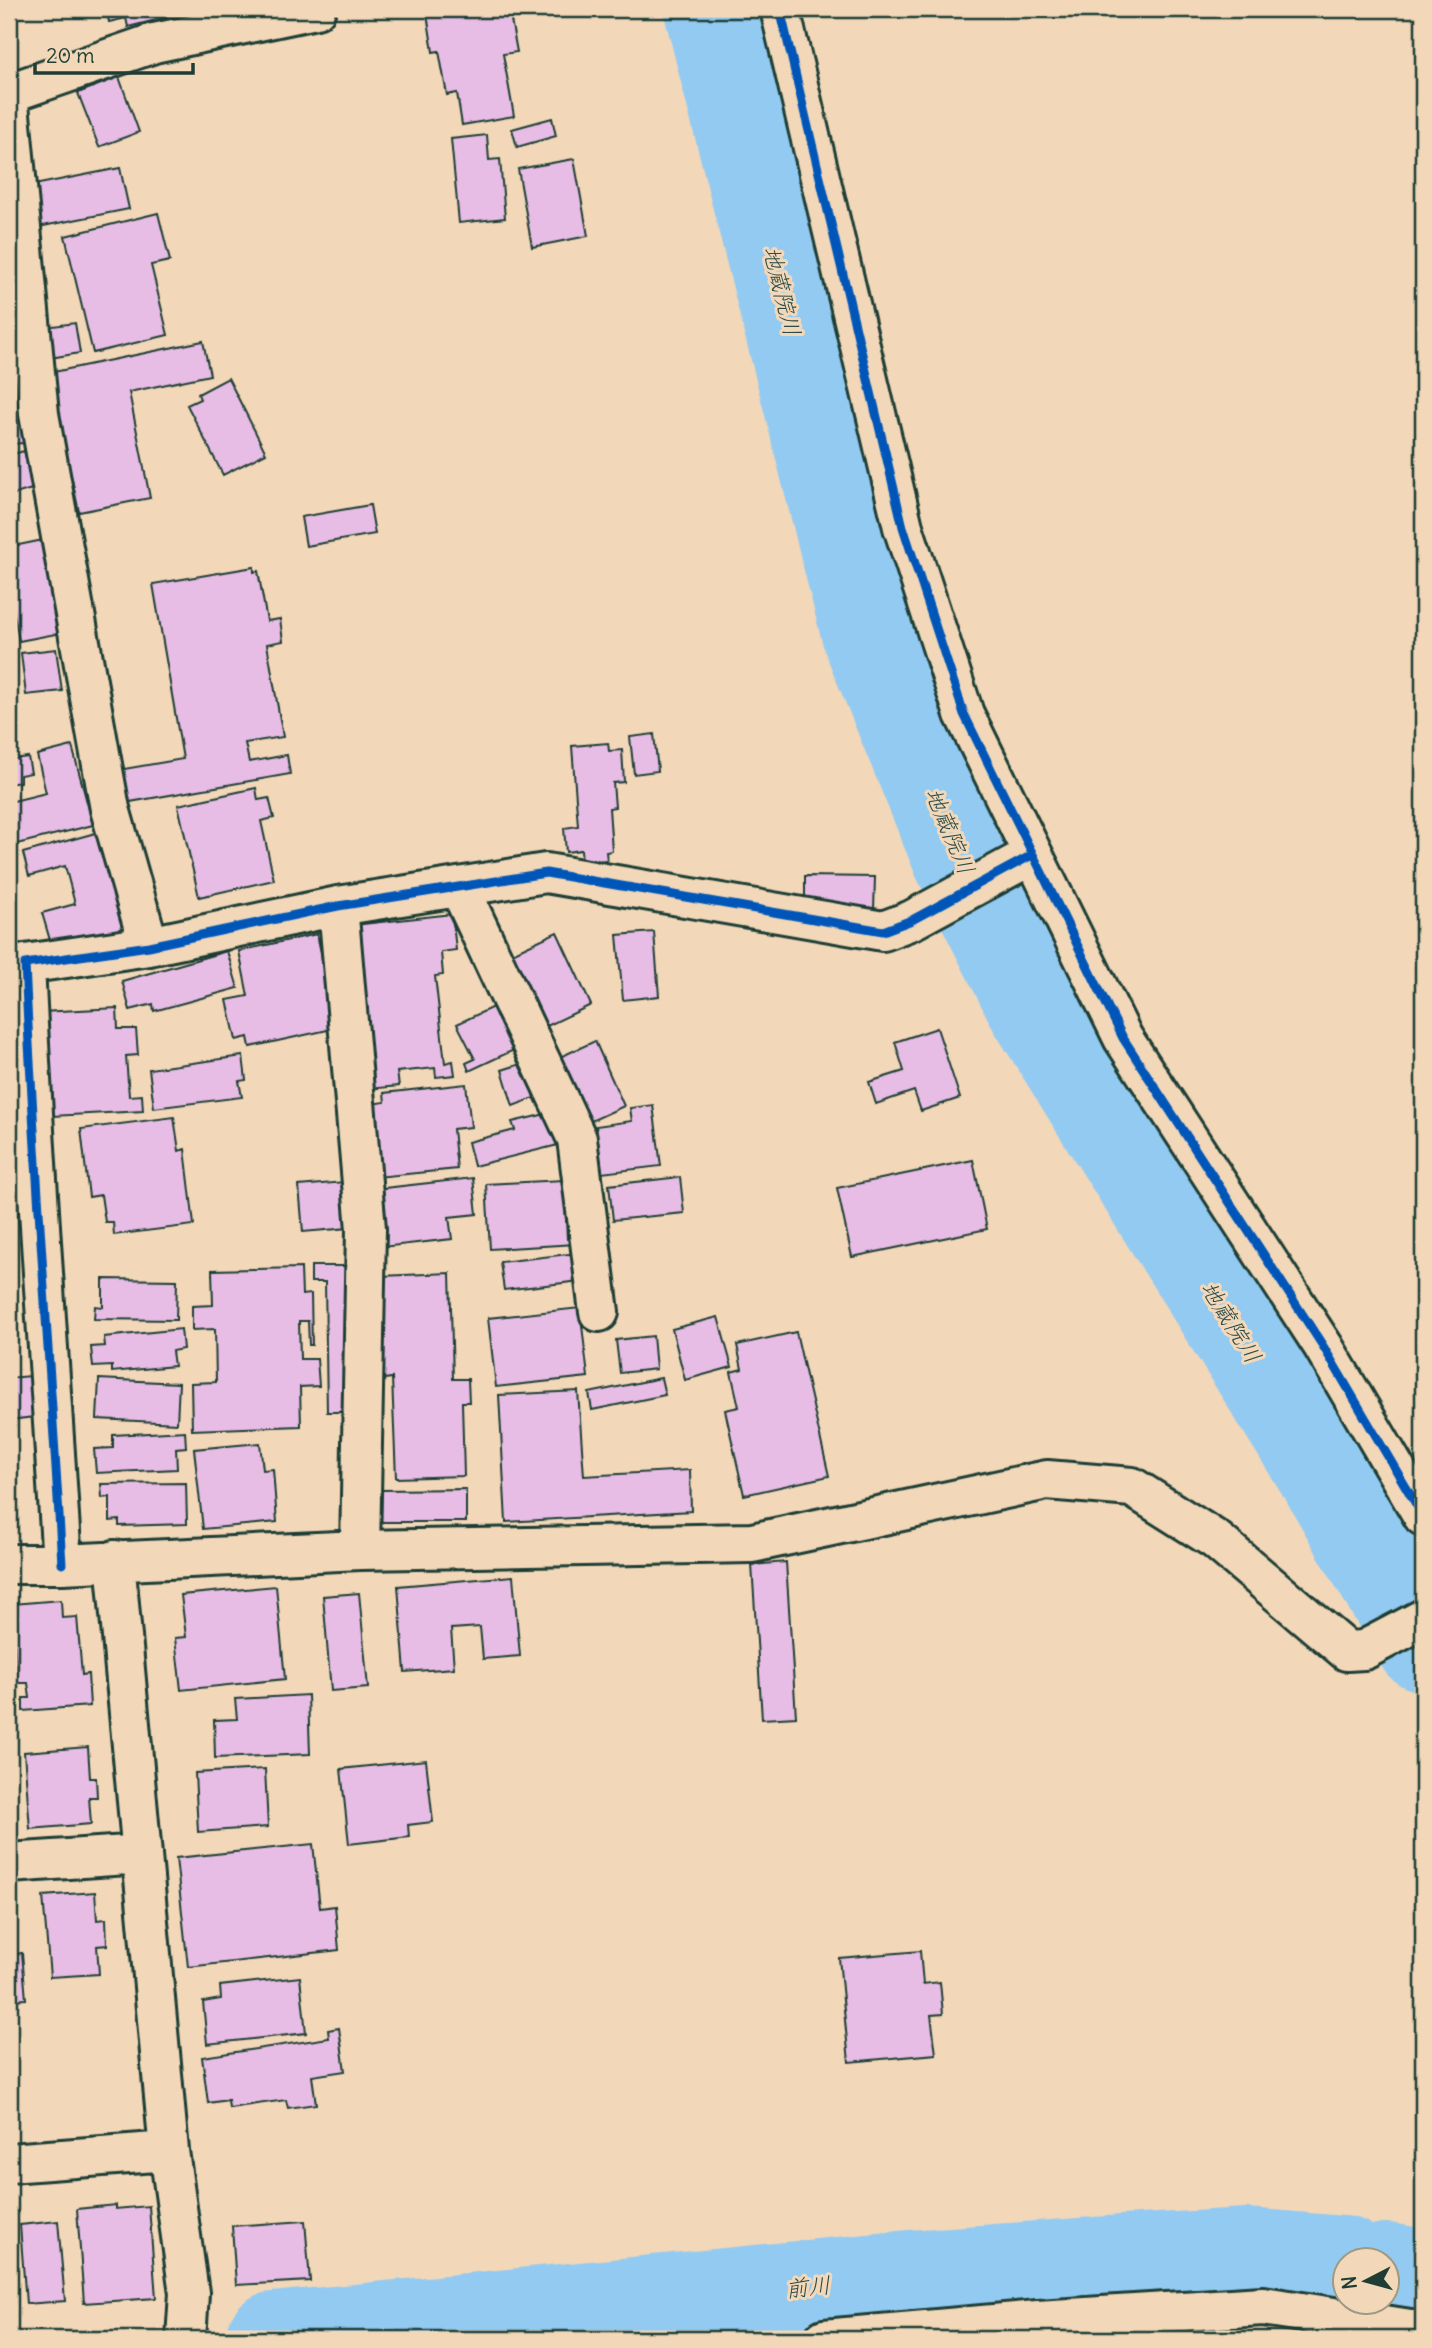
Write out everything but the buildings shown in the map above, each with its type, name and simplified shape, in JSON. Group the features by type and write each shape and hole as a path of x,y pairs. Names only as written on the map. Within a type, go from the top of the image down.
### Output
{"street":[{"path":"9,93 154,43 316,9"},
{"path":"780,9 902,527 964,714 1024,859 1123,1038 1323,1346 1423,1516"},
{"path":"9,104 39,414 110,809 149,946"},
{"path":"62,1564 44,1267 20,1117 17,966 149,946 338,906 546,873 883,931 912,920 1024,859"},
{"path":"459,887 577,1139 599,1312"},
{"path":"338,906 366,1228 360,1550"},
{"path":"9,1564 62,1564 360,1550 752,1543 1047,1480 1132,1487 1216,1540 1347,1651 1364,1650 1423,1619"},
{"path":"115,1560 169,2151 189,2293 186,2339"},
{"path":"9,1863 142,1854"},
{"path":"9,2163 169,2151"},
{"path":"825,2339 1039,2329 1264,2323 1423,2331"}],"waterway":[{"name":"地蔵院川","path":"711,9 869,636 959,857 1035,1008 1325,1474 1423,1644"},
{"name":"前川","path":"273,2339 910,2277 1247,2255 1330,2262"},
{"name":"前川","path":"1400,2272 1423,2276"}],"cycle path":[{"path":"780,9 903,527 964,714 1123,1038 1323,1346 1423,1516"},
{"path":"62,1564 25,964 149,946 338,906 546,873 883,931 912,920 1032,855"}]}
